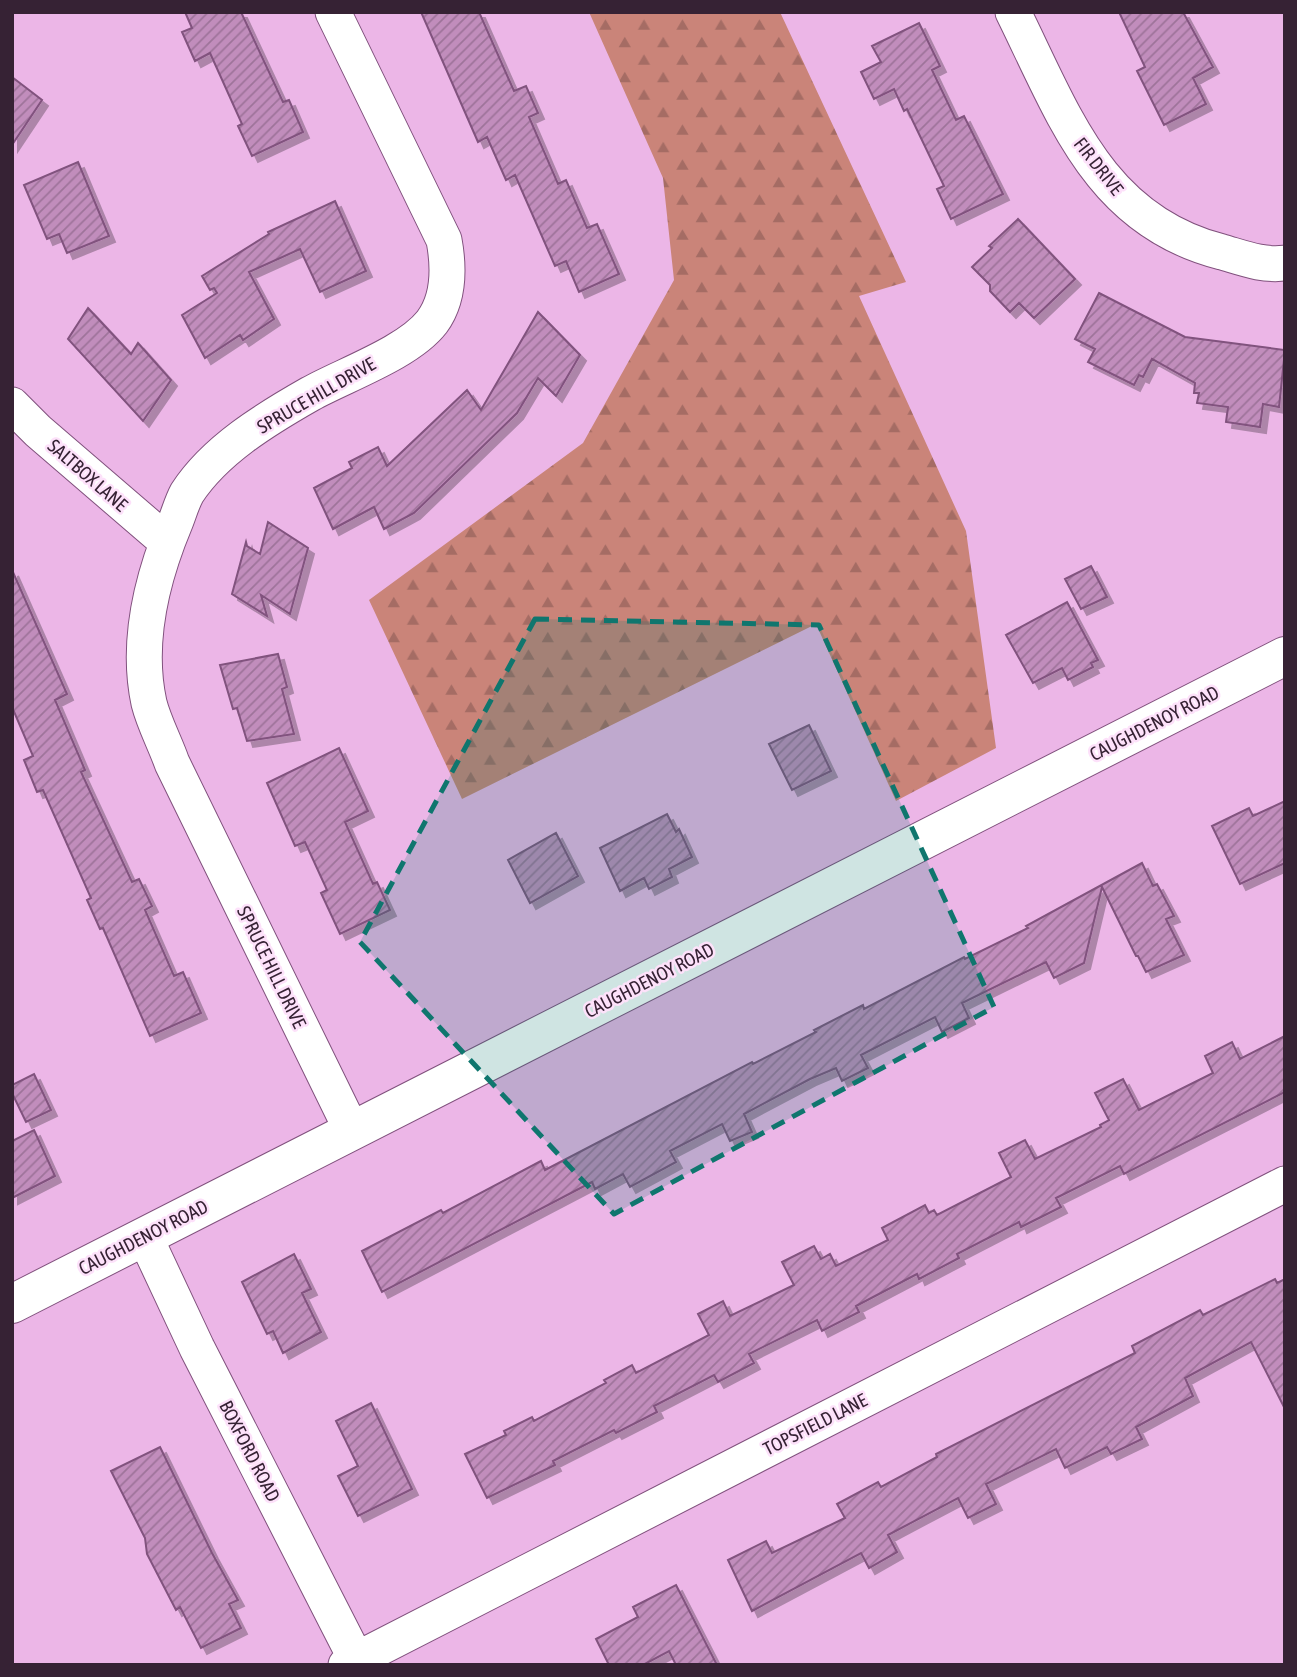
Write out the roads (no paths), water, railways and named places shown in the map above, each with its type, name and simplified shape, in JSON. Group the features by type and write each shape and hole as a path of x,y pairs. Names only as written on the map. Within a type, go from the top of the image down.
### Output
{"street":[{"name":"SPRUCE HILL DRIVE","path":"333,12 444,240 447,278 440,309 431,323 411,340 258,426 216,460 187,494 153,581 145,671 150,705 172,763 352,1131"},
{"name":"FIR DRIVE","path":"1013,12 1074,136 1108,184 1140,214 1194,245 1269,265 1285,263"},
{"name":"SALTBOX LANE","path":"12,405 38,431 167,542"},
{"name":"CAUGHDENOY ROAD","path":"12,1304 1285,656"},
{"name":"TOPSFIELD LANE","path":"353,1663 1285,1184"},
{"name":"BOXFORD ROAD","path":"145,1237 353,1663"}]}
